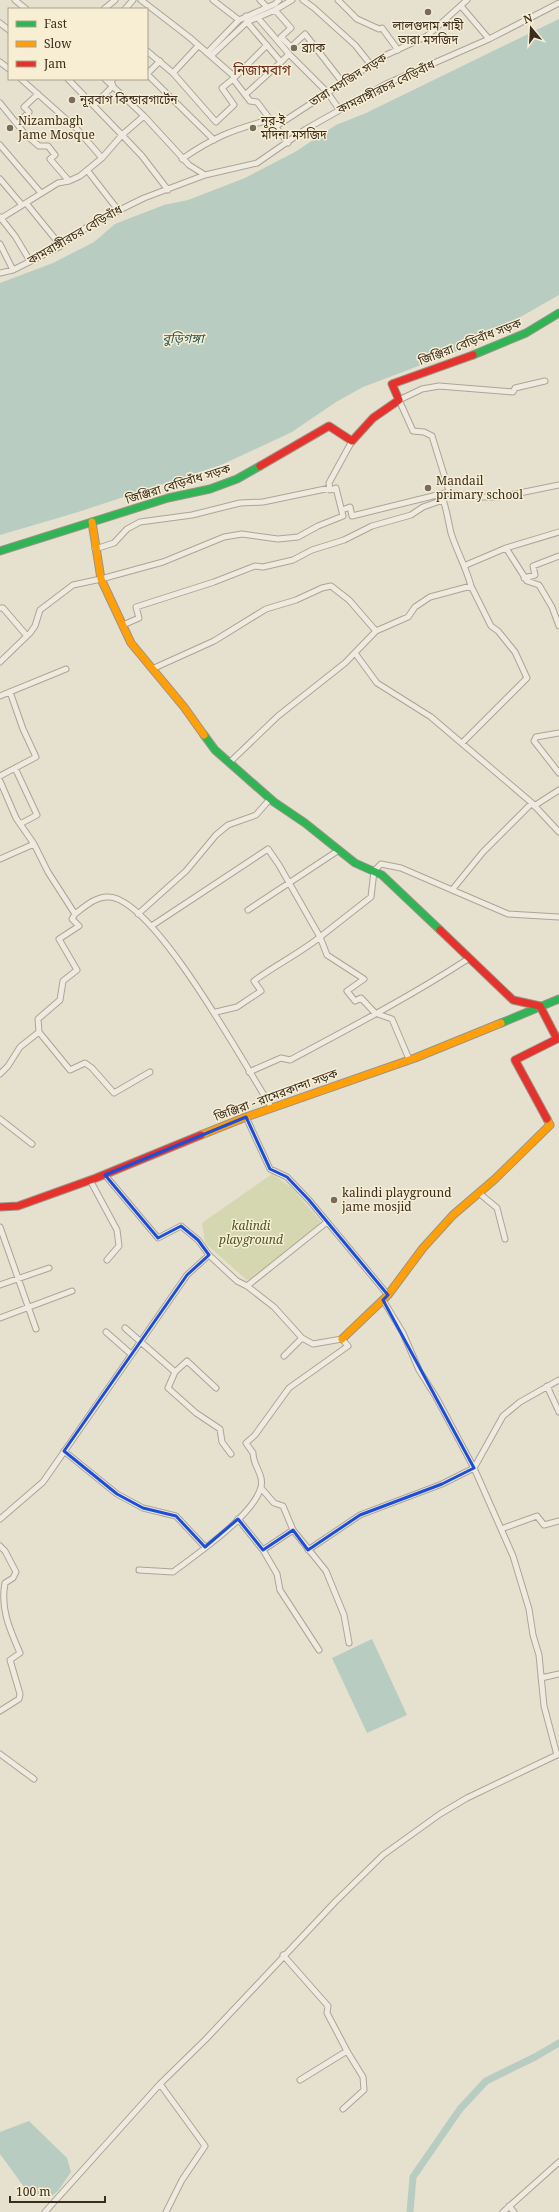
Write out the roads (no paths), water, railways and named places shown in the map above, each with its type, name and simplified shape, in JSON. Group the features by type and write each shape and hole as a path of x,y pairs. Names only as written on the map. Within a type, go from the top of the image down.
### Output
{"street":[{"path":"15,0 25,8"},
{"path":"105,8 115,0"},
{"path":"126,8 133,0"},
{"path":"141,0 209,55 234,78 250,101 257,102 269,120 288,143"},
{"path":"213,0 239,20"},
{"path":"260,0 267,7"},
{"path":"209,55 247,19 278,0"},
{"path":"209,55 239,20 258,18 292,0"},
{"path":"303,0 314,8 355,46 371,65"},
{"path":"338,0 357,19 378,28 382,28 398,50"},
{"name":"তারা মসজিদ সড়ক","path":"275,127 371,65 427,36 467,0"},
{"name":"কামরাঙ্গীরচর বেড়িবাঁধ","path":"0,273 13,270 61,246 91,224 144,198 205,175 257,163 288,143 306,129 339,109 386,84 489,39 559,3"},
{"path":"461,6 489,39"},
{"path":"275,10 292,28 281,36 286,42 291,47 304,34 343,83"},
{"path":"258,18 289,54 327,92 339,109"},
{"path":"247,19 281,62"},
{"path":"0,23 8,29"},
{"path":"173,73 198,46"},
{"path":"148,52 173,73 216,122 234,105 222,88 268,46"},
{"path":"246,94 289,54"},
{"path":"148,73 160,61"},
{"path":"0,62 8,69"},
{"path":"148,75 214,140"},
{"path":"22,80 76,128 102,158"},
{"path":"69,80 142,156 168,190"},
{"path":"106,80 144,116 182,159 205,175"},
{"path":"112,80 113,86"},
{"path":"94,105 113,86"},
{"path":"17,124 29,112 24,107 38,94"},
{"path":"0,103 17,124 39,146 48,146 55,155 50,159 69,182"},
{"path":"30,261 15,236 0,218 58,183 69,182 87,170 102,158 144,116"},
{"path":"182,159 203,144 239,128 269,120"},
{"path":"0,146 41,193"},
{"path":"87,170 118,210"},
{"path":"0,179 61,246"},
{"path":"0,244 13,270"},
{"name":"জিঞ্জিরা বেড়িবাঁধ সড়ক","path":"399,400 392,384 452,363 513,339 559,313"},
{"path":"330,488 331,478 352,441 362,428 374,416 399,400 422,389 438,386 513,392 515,388 545,381"},
{"path":"399,400 413,431 424,432 432,436 450,494"},
{"name":"জিঞ্জিরা বেড়িবাঁধ সড়ক","path":"0,551 237,479 329,426 352,441"},
{"path":"342,510 350,507 352,516 440,495 450,494 500,497 559,485"},
{"path":"0,662 28,636 36,626 40,610 44,605 73,585 163,562 224,537 242,534 278,539 298,537 318,526 343,516 336,488 330,490 330,488 263,502 240,503 192,515 140,522 127,529 114,543 95,549"},
{"path":"440,495 443,500 460,557 466,565 471,586 491,626 514,652 527,678 462,743"},
{"path":"124,625 139,618 136,607 214,582 254,566 263,567 293,560 372,526 410,515 423,507 443,500"},
{"path":"92,522 95,549 101,579 124,625 131,643 184,707 215,750 270,799 305,823 355,863 382,875 468,959 513,1000 540,1006 558,1043 515,1060 550,1125 479,1192 453,1214 422,1248 385,1297 342,1339 314,1344 302,1338 274,1306 238,1281 209,1255 198,1240 180,1226 158,1238 105,1175"},
{"path":"466,565 506,548 559,532"},
{"path":"506,548 524,578 527,581 539,585 552,607 559,626"},
{"path":"524,578 535,575 533,566 559,556"},
{"path":"152,669 214,641 266,610 331,586 349,600 376,632"},
{"path":"229,763 278,716 345,663 376,632 408,617 415,607 430,597 471,586"},
{"path":"0,608 3,608 28,636"},
{"path":"355,653 377,683 431,717 533,804 559,832"},
{"path":"0,696 66,669"},
{"path":"0,776 36,757 23,729 10,692"},
{"path":"559,733 536,737 534,741 559,773"},
{"path":"15,768 37,815 20,824"},
{"path":"0,781 20,824 34,844 48,872 74,914"},
{"path":"452,890 483,852 533,804 559,790"},
{"path":"138,914 186,871 216,835 228,825 256,815 270,799"},
{"path":"0,859 34,844"},
{"path":"153,925 268,849 320,938 327,954 364,979 348,991 355,1001 362,998 375,1013 392,1019 409,1059"},
{"path":"248,910 339,850"},
{"path":"216,1012 237,1007 261,991 254,981 274,966 292,957 320,938 371,897 374,872 381,864 401,868 508,914 559,917"},
{"path":"150,1072 114,1093 92,1068 85,1063 70,1070 39,1032 38,1019 60,1000 63,981 78,970 59,939 79,926 72,919 74,914 94,901 109,896 120,900 138,914 173,952 216,1012 249,1072 272,1108"},
{"path":"249,1072 281,1058 290,1060 375,1013 420,991 468,959"},
{"name":"জিঞ্জিরা - রামেরকান্দা সড়ক","path":"0,1208 18,1206 105,1175 246,1116 409,1059 559,998"},
{"path":"0,1074 8,1066 20,1047 39,1032"},
{"path":"45,2212 160,2084 206,2039 283,1955 383,1855 440,1814 467,1798 558,1754 544,1706 539,1655 523,1585 501,1529 474,1468 463,1452 454,1430 419,1370 385,1297 309,1200 287,1177 270,1169 246,1116"},
{"path":"0,1119 32,1144"},
{"path":"90,1180 118,1230 119,1246 107,1260"},
{"path":"479,1192 497,1208 505,1239"},
{"path":"246,1286 327,1222"},
{"path":"0,1227 36,1328"},
{"path":"0,1519 43,1482 187,1275 209,1255"},
{"path":"0,1285 49,1268"},
{"path":"0,1318 72,1290"},
{"path":"125,1328 176,1372"},
{"path":"106,1332 131,1354"},
{"path":"284,1356 302,1338"},
{"path":"139,1570 173,1572 245,1513 260,1488 262,1477 253,1460 253,1453 246,1443 255,1435 289,1388 348,1346 342,1339"},
{"path":"216,1388 187,1361 176,1372 168,1388 196,1413 220,1430 222,1442 231,1454"},
{"path":"308,1550 360,1515 442,1484 474,1468 503,1416 520,1402 559,1380"},
{"path":"547,1386 559,1412"},
{"path":"64,1451 117,1494 143,1508 176,1516 205,1547"},
{"path":"260,1488 274,1503 283,1506 293,1530 326,1571 344,1615 349,1643"},
{"path":"501,1529 537,1516 544,1525 559,1521"},
{"path":"238,1519 263,1550 278,1574 280,1590 320,1650"},
{"path":"263,1550 293,1530"},
{"path":"0,1546 5,1551 16,1572 13,1578 4,1584 2,1594 6,1624 20,1653 10,1660 20,1694 19,1699 0,1711"},
{"path":"541,1678 559,1674"},
{"path":"0,1754 34,1779"},
{"path":"283,1955 328,2006 327,2013 363,2077 364,2090 343,2109"},
{"path":"300,2080 347,2051"},
{"path":"160,2084 205,2146 182,2180 166,2212"},
{"path":"503,2212 559,2162"},
{"path":"508,2206 514,2212"}],"water":[{"name":"বুড়িগঙ্গা","path":"559,19 559,295 466,348 363,387 336,402 292,432 221,465 75,513 0,535 0,283 53,263 94,242 115,224 164,205 188,200 245,178 295,152 336,125 366,113"},
{"path":"372,1639 407,1715 367,1733 332,1658"},
{"path":"29,2121 67,2158 71,2172 58,2191 49,2198 27,2191 0,2154 0,2132"}],"waterway":[{"path":"410,2212 413,2177 460,2109 486,2081 535,2057 559,2043"}],"place":[{"name":"লালগুদাম শাহী তারা মসজিদ","path":"428,12"},
{"name":"ব্র্যাক","path":"294,48"},
{"name":"নূরবাগ কিন্ডারগার্টেন","path":"72,100"},
{"name":"Nizambagh Jame Mosque","path":"10,128"},
{"name":"নূর-ই মদিনা মসজিদ","path":"253,128"},
{"name":"Mandail primary school","path":"428,488"},
{"name":"kalindi playground jame mosjid","path":"334,1200"}],"district":[{"name":"নিজামবাগ","path":"262,70"}],"park label":[{"name":"kalindi playground","path":"251,1233"}]}
